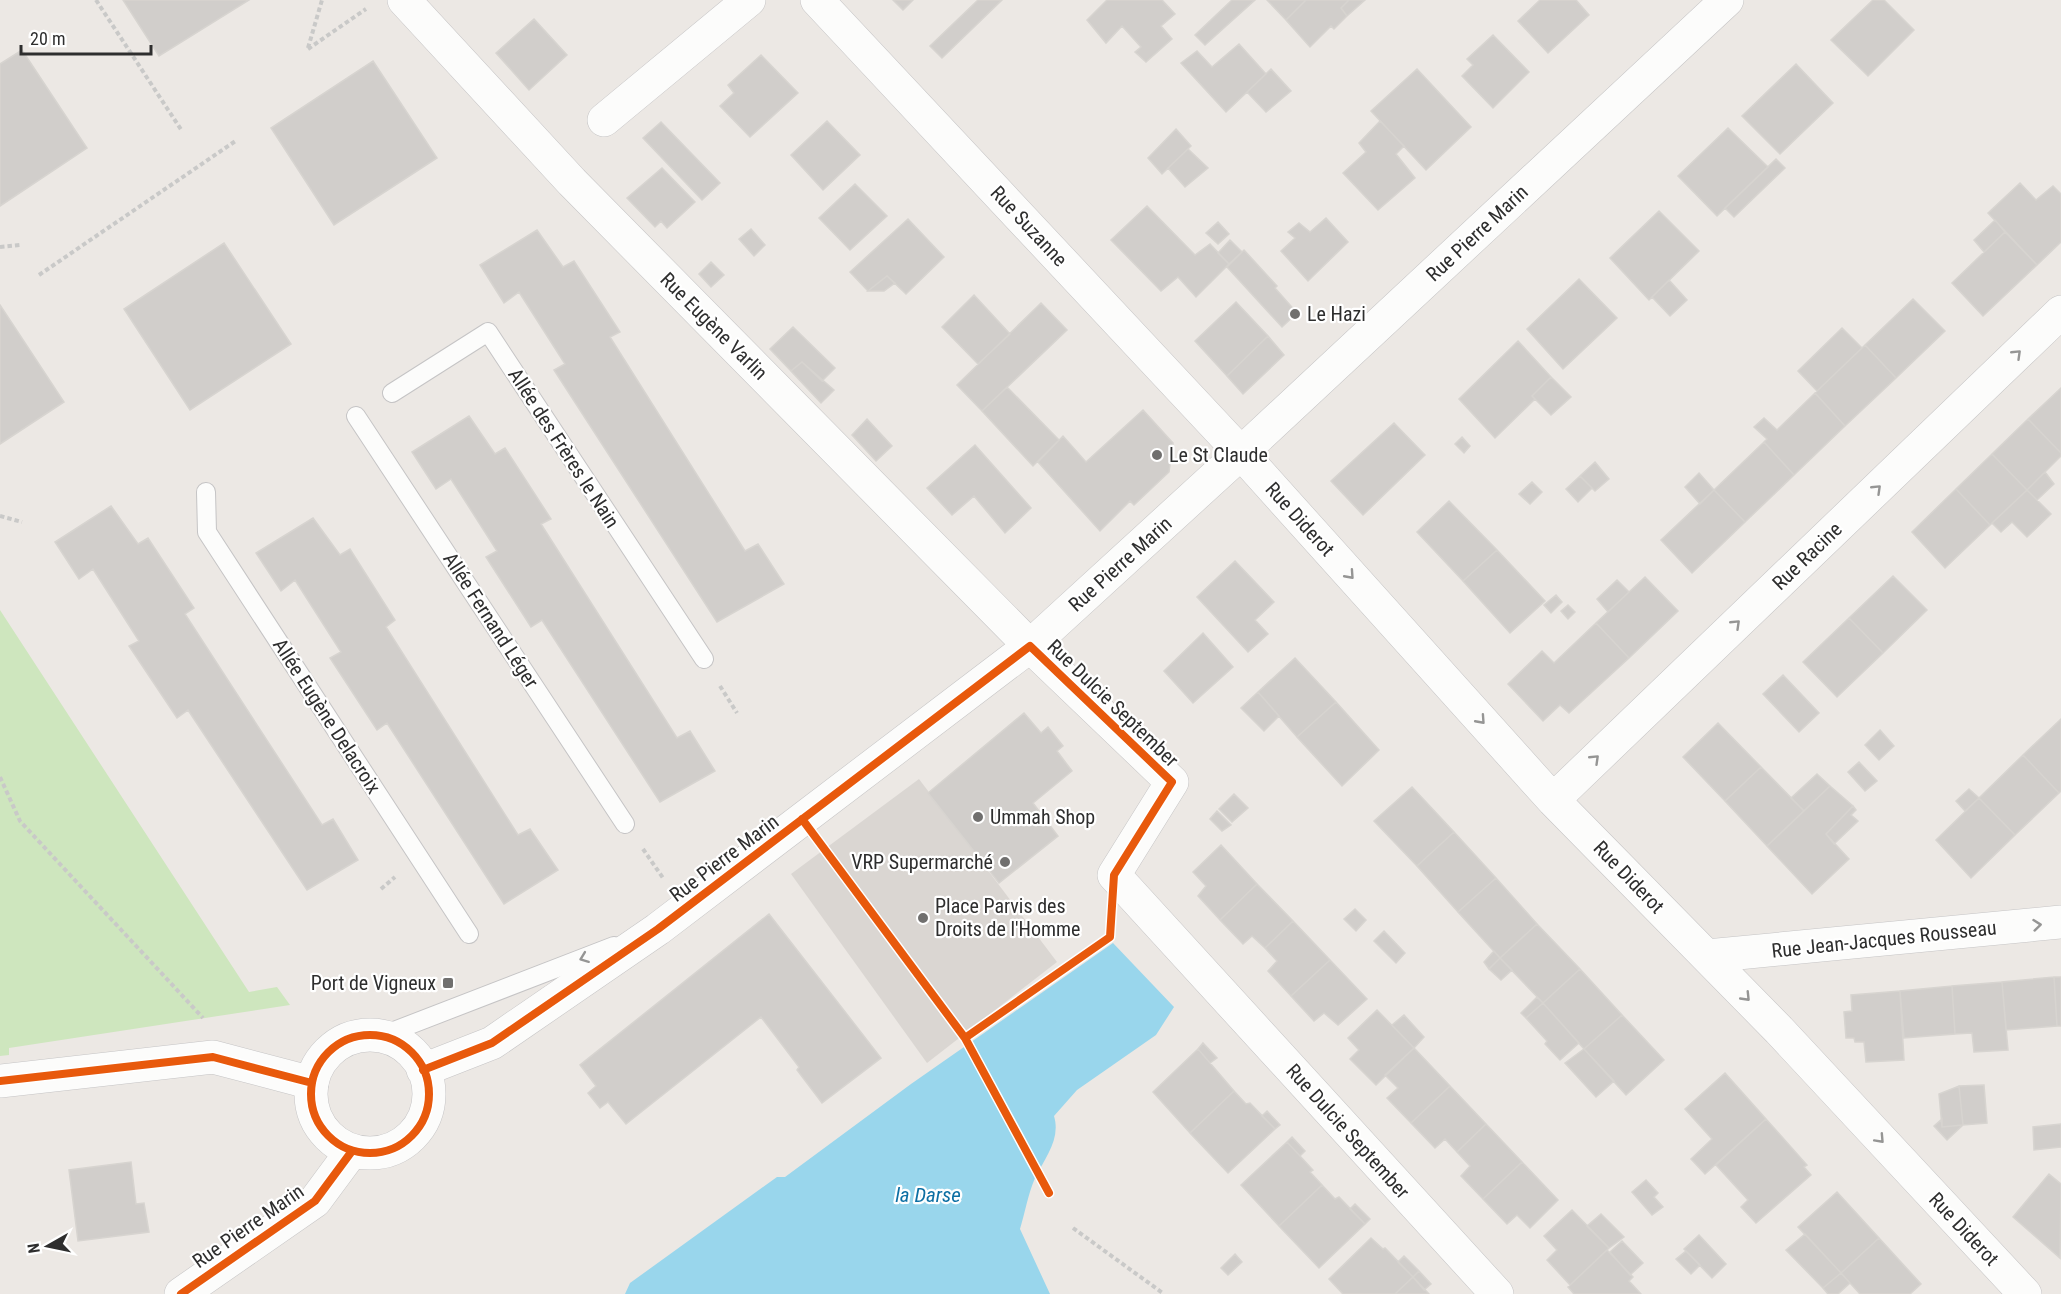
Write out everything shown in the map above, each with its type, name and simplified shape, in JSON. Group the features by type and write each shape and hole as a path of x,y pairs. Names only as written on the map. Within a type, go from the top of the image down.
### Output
{"street":[{"name":"Rue Eugène Varlin","path":"404,0 572,182 1030,646"},
{"path":"604,120 749,0"},
{"name":"Rue Suzanne","path":"817,0 1241,453"},
{"name":"Rue Pierre Marin","path":"423,1070 492,1043 658,929 1030,646 1241,453 1727,0"},
{"name":"Rue Racine","path":"1553,800 2061,312"},
{"name":"Rue Diderot","path":"1241,453 1553,800 1779,1030 2025,1294"},
{"name":"Rue Dulcie September","path":"1030,646 1172,782 1114,875 1497,1294"},
{"name":"Rue Jean-Jacques Rousseau","path":"1707,956 2061,922"},
{"path":"362,1035 381,1036 399,1043 414,1054 423,1070 429,1089 427,1108 420,1126 407,1141 390,1150 371,1154 352,1151 336,1144 324,1132 315,1117 311,1100 312,1083 318,1066 329,1051 344,1041 362,1035"},
{"path":"0,1081 213,1057 312,1083"},
{"name":"Rue Pierre Marin","path":"181,1294 315,1201 352,1151"}],"lane":[{"name":"Allée des Frères le Nain","path":"392,393 488,332 704,659"},
{"name":"Allée Fernand Léger","path":"357,416 625,824"},
{"name":"Allée Eugène Delacroix","path":"206,492 207,532 469,934"},
{"path":"381,1036 658,929"}],"path":[{"path":"96,0 182,130"},
{"path":"322,0 308,50 370,6"},
{"path":"39,275 237,140"},
{"path":"0,247 20,244"},
{"path":"0,516 22,522"},
{"path":"0,777 20,821 209,1025 213,1057"},
{"path":"802,819 965,1038 1049,1193"},
{"path":"625,824 685,909"},
{"path":"965,1038 1107,941 1111,931"},
{"path":"1073,1228 1164,1294"}],"green space":[{"path":"0,610 249,992 277,987 290,1005 9,1048 9,1055 0,1056"}],"shaded area":[{"name":"Place Parvis des Droits de l'Homme","path":"919,779 1057,962 927,1063 791,874"}],"water":[{"name":"la Darse","path":"1113,943 1174,1007 1156,1035 1077,1090 1054,1116 1056,1124 1054,1140 1035,1178 1020,1229 1050,1294 625,1294 630,1283 777,1177 785,1177 911,1084"}],"building":[{"path":"123,0 249,0 159,56"},
{"path":"893,0 913,0 903,10"},
{"path":"978,0 1002,0 942,58 930,46"},
{"path":"1107,0 1162,0 1175,14 1161,26 1172,39 1146,62 1135,52 1141,47 1122,26 1106,43 1087,20"},
{"path":"1232,0 1255,0 1205,45 1195,35"},
{"path":"1267,0 1306,0 1286,20"},
{"path":"1306,0 1349,0 1341,8 1347,16 1334,29 1331,26 1310,47 1286,20"},
{"path":"1349,0 1365,0 1347,16 1341,8"},
{"path":"1540,0 1576,0 1589,15 1548,53 1518,21"},
{"path":"1873,0 1884,0 1914,30 1868,76 1831,40"},
{"path":"534,19 567,55 529,90 496,53"},
{"path":"1493,35 1529,72 1493,108 1462,76 1473,65 1467,59"},
{"path":"1239,44 1266,74 1226,112 1181,63 1197,51 1212,67"},
{"path":"22,50 87,148 0,206 0,64"},
{"path":"761,55 798,93 750,137 720,106 734,93 728,85"},
{"path":"373,61 437,158 334,225 271,128"},
{"path":"1796,64 1833,103 1780,154 1742,116"},
{"path":"1271,69 1291,91 1266,112 1247,92"},
{"path":"1417,69 1471,127 1426,170 1371,111"},
{"path":"827,121 860,155 823,190 791,155"},
{"path":"1380,121 1404,146 1396,154 1415,178 1378,210 1343,173 1366,152 1359,143"},
{"path":"661,122 720,183 702,200 643,138"},
{"path":"1728,128 1768,167 1717,216 1678,176"},
{"path":"1176,129 1191,146 1162,174 1148,158"},
{"path":"1188,149 1208,168 1185,187 1168,168"},
{"path":"1776,159 1785,168 1734,217 1725,208"},
{"path":"662,168 695,202 667,228 661,221 655,227 627,198"},
{"path":"2020,183 2036,200 2053,186 2061,194 2061,242 2037,265 1988,213"},
{"path":"855,184 887,216 850,250 819,218"},
{"path":"1147,206 1195,255 1210,244 1229,264 1196,297 1178,277 1161,291 1111,240"},
{"path":"1659,211 1699,251 1649,300 1610,258"},
{"path":"1326,218 1348,242 1308,281 1281,251 1295,238 1288,232 1299,223 1310,232"},
{"path":"908,219 944,257 906,294 887,276 868,291 850,272"},
{"path":"1995,220 2005,232 1984,252 1974,240"},
{"path":"1218,222 1229,234 1218,244 1206,233"},
{"path":"751,229 765,245 754,256 739,239"},
{"path":"537,230 563,267 574,261 620,332 610,337 745,551 758,544 784,584 717,622 554,370 565,364 519,292 504,303 480,265"},
{"path":"2005,232 2037,265 1983,316 1952,283"},
{"path":"1230,240 1242,252 1229,264 1218,253"},
{"path":"224,243 291,344 190,410 124,309"},
{"path":"1244,250 1277,286 1275,288 1297,313 1282,327 1227,267"},
{"path":"711,262 724,275 711,287 699,274"},
{"path":"887,276 895,283 884,291 868,291"},
{"path":"1579,279 1617,318 1563,369 1527,329"},
{"path":"1669,280 1687,300 1670,316 1652,297"},
{"path":"974,295 1010,334 978,364 942,327"},
{"path":"1913,299 1945,331 1896,378 1865,345"},
{"path":"1236,302 1268,336 1227,376 1195,341"},
{"path":"1041,303 1067,330 982,411 957,385"},
{"path":"0,305 64,402 0,444"},
{"path":"793,327 835,368 822,381 802,362 791,371 770,349"},
{"path":"1842,328 1862,348 1817,391 1798,371"},
{"path":"1268,336 1284,355 1243,394 1227,376"},
{"path":"1518,341 1551,377 1532,396 1535,399 1495,438 1459,399"},
{"path":"1865,345 1896,378 1845,426 1815,393"},
{"path":"802,362 834,390 821,403 791,371"},
{"path":"1551,377 1571,397 1551,415 1532,396"},
{"path":"1007,387 1059,440 1033,466 982,411"},
{"path":"2061,388 2061,453 2028,419"},
{"path":"1815,393 1845,426 1794,475 1764,442 1767,439 1754,427 1764,418 1777,430"},
{"path":"1143,410 1173,443 1169,472 1134,505 1130,501 1100,531 1038,462 1063,436 1086,462"},
{"path":"469,416 495,454 505,448 551,519 541,524 677,738 690,731 715,771 660,802 542,620 531,627 486,557 497,551 451,479 436,489 412,452"},
{"path":"867,419 892,446 876,461 852,435"},
{"path":"2028,419 2061,453 2061,456 2027,490 1992,454"},
{"path":"1394,423 1425,455 1363,515 1331,481"},
{"path":"1462,437 1470,446 1464,453 1455,444"},
{"path":"1764,442 1794,475 1745,522 1714,490"},
{"path":"975,445 1031,508 1005,533 974,496 952,515 927,488"},
{"path":"1992,454 2027,490 1990,525 1956,489"},
{"path":"1595,462 1609,479 1595,491 1580,476"},
{"path":"2045,472 2054,484 2037,500 2027,490"},
{"path":"1699,473 1714,490 1700,504 1685,487"},
{"path":"1580,476 1592,488 1578,502 1566,489"},
{"path":"1532,482 1542,492 1530,504 1519,494"},
{"path":"1956,489 1990,525 1945,568 1912,532"},
{"path":"1714,490 1745,522 1692,573 1661,540"},
{"path":"2027,490 2051,514 2027,537 2012,522 2001,532 1992,523"},
{"path":"1449,501 1497,550 1463,581 1417,532"},
{"path":"111,506 138,544 148,538 194,608 185,614 322,825 333,819 358,860 307,890 188,710 177,718 129,646 139,641 93,569 79,579 55,542"},
{"path":"313,518 340,555 350,549 395,620 386,627 518,835 530,829 558,870 504,904 387,723 377,730 330,658 341,652 295,580 281,591 256,553"},
{"path":"1497,550 1545,601 1510,633 1463,581"},
{"path":"1235,561 1274,602 1255,620 1268,634 1248,652 1197,597"},
{"path":"1893,576 1927,610 1883,653 1849,618"},
{"path":"1645,577 1678,611 1629,658 1596,623"},
{"path":"1617,580 1629,592 1608,612 1597,599"},
{"path":"1556,595 1562,602 1551,613 1544,605"},
{"path":"1568,605 1575,612 1568,619 1561,611"},
{"path":"1849,618 1883,653 1837,697 1803,662"},
{"path":"1596,623 1629,658 1569,713 1560,705 1543,721 1508,684 1542,651 1554,663"},
{"path":"1203,633 1233,667 1193,703 1164,671"},
{"path":"1295,658 1336,702 1297,737 1258,692"},
{"path":"1783,675 1819,713 1799,732 1763,694"},
{"path":"1258,692 1279,716 1264,731 1241,708"},
{"path":"1336,702 1379,750 1342,786 1297,737"},
{"path":"1024,713 1041,733 1048,727 1063,746 1057,751 1072,771 1033,803 1058,836 999,883 928,793"},
{"path":"2061,719 2061,791 2059,793 2023,755"},
{"path":"1718,723 1761,767 1725,801 1683,757"},
{"path":"1880,730 1894,746 1879,760 1865,745"},
{"path":"2023,755 2059,793 2015,835 1979,798"},
{"path":"1859,762 1877,781 1865,791 1848,772"},
{"path":"1761,767 1804,811 1767,846 1725,801"},
{"path":"1817,774 1830,786 1804,811 1791,798"},
{"path":"1830,786 1853,806 1826,834 1849,859 1812,894 1767,846"},
{"path":"1412,787 1454,832 1417,866 1374,821"},
{"path":"1969,789 1979,798 1965,811 1956,801"},
{"path":"1234,794 1248,808 1232,822 1219,809"},
{"path":"1979,798 2015,835 1971,878 1936,840"},
{"path":"1853,806 1856,810 1851,815 1858,821 1834,844 1826,834"},
{"path":"1217,811 1231,825 1222,831 1210,819"},
{"path":"1454,832 1496,878 1458,912 1417,866"},
{"path":"1221,845 1257,884 1220,920 1198,896 1206,886 1193,872"},
{"path":"1496,878 1537,924 1500,958 1458,912"},
{"path":"1257,884 1293,921 1265,948 1252,936 1243,944 1220,920"},
{"path":"1355,909 1366,920 1356,931 1344,919"},
{"path":"769,914 881,1058 822,1103 797,1070 799,1067 761,1017 626,1124 608,1102 600,1108 588,1093 596,1086 580,1065"},
{"path":"1293,921 1330,960 1291,996 1268,971 1277,961 1265,948"},
{"path":"1537,924 1580,969 1543,1003 1500,958"},
{"path":"1384,931 1405,953 1396,963 1374,941"},
{"path":"1494,951 1500,958 1489,969 1484,962"},
{"path":"1500,958 1512,970 1501,980 1489,969"},
{"path":"1330,960 1367,999 1338,1025 1324,1013 1314,1021 1291,996"},
{"path":"1580,969 1622,1015 1584,1049 1543,1003"},
{"path":"2054,977 2057,1026 2006,1030 2002,982"},
{"path":"2054,977 2061,977 2061,1026 2057,1026"},
{"path":"2002,982 2008,1050 1974,1052 1972,1033 1955,1034 1952,986"},
{"path":"1952,986 1955,1034 1904,1038 1900,991"},
{"path":"1900,991 1904,1060 1866,1062 1864,1042 1855,1042 1854,1038 1846,1038 1844,1012 1852,1011 1851,995"},
{"path":"1537,997 1543,1003 1526,1018 1521,1013"},
{"path":"1543,1003 1579,1043 1560,1060 1545,1044 1547,1041 1526,1018"},
{"path":"1377,1010 1414,1048 1376,1085 1350,1059 1359,1050 1348,1038"},
{"path":"1404,1015 1424,1037 1414,1048 1392,1025"},
{"path":"1622,1015 1664,1060 1626,1095 1584,1049"},
{"path":"1203,1043 1217,1058 1210,1063 1198,1049"},
{"path":"1414,1048 1450,1086 1411,1123 1387,1098 1398,1088 1385,1075"},
{"path":"1198,1049 1234,1091 1190,1133 1153,1092"},
{"path":"1584,1049 1614,1081 1596,1097 1565,1063"},
{"path":"1725,1073 1766,1119 1705,1174 1691,1159 1712,1139 1685,1109"},
{"path":"1984,1085 1987,1123 1963,1125 1959,1086"},
{"path":"1450,1086 1486,1124 1457,1152 1445,1139 1435,1148 1411,1123"},
{"path":"1959,1086 1963,1125 1942,1127 1939,1094"},
{"path":"1234,1091 1246,1104 1250,1103 1275,1129 1228,1173 1190,1133"},
{"path":"1267,1111 1280,1125 1275,1129 1262,1116"},
{"path":"1766,1119 1807,1165 1804,1167 1811,1175 1756,1223 1741,1207 1748,1200 1716,1165"},
{"path":"1942,1119 1942,1127 1963,1125 1947,1140 1934,1126"},
{"path":"1486,1124 1522,1162 1483,1199 1461,1176 1470,1166 1457,1152"},
{"path":"2061,1124 2061,1147 2034,1150 2033,1127"},
{"path":"1292,1137 1305,1151 1300,1156 1287,1142"},
{"path":"1287,1142 1313,1170 1310,1172 1322,1185 1279,1226 1241,1185"},
{"path":"131,1162 136,1204 144,1203 149,1232 78,1241 69,1170"},
{"path":"1522,1162 1558,1200 1530,1228 1517,1215 1507,1224 1483,1199"},
{"path":"2049,1174 2061,1184 2060,1258 2013,1217"},
{"path":"1646,1180 1658,1193 1654,1197 1663,1207 1652,1215 1632,1192"},
{"path":"1322,1185 1335,1199 1339,1197 1365,1224 1319,1268 1279,1226"},
{"path":"1837,1192 1879,1238 1841,1273 1798,1227"},
{"path":"1355,1204 1370,1219 1365,1224 1350,1209"},
{"path":"1572,1210 1609,1248 1570,1285 1547,1260 1557,1250 1544,1236"},
{"path":"1601,1214 1624,1237 1609,1248 1587,1226"},
{"path":"1805,1234 1841,1273 1823,1288 1786,1250"},
{"path":"1699,1235 1726,1264 1712,1278 1684,1249"},
{"path":"1371,1238 1383,1249 1385,1248 1413,1277 1395,1294 1343,1294 1329,1279"},
{"path":"1879,1238 1921,1284 1910,1294 1860,1294 1841,1273"},
{"path":"1622,1241 1643,1263 1630,1275 1610,1252"},
{"path":"1607,1250 1633,1277 1629,1281 1641,1294 1574,1294 1568,1287"},
{"path":"1686,1251 1700,1265 1691,1274 1676,1259"},
{"path":"1235,1254 1242,1262 1228,1275 1221,1268"},
{"path":"1404,1256 1419,1271 1413,1277 1398,1262"},
{"path":"1419,1271 1431,1284 1424,1290 1413,1277"},
{"path":"1841,1273 1850,1283 1838,1294 1828,1294 1823,1288"},
{"path":"1413,1277 1429,1294 1395,1294"}],"cycle path":[{"path":"423,1070 492,1043 658,929 1030,646 1172,782 1114,875 1110,937 965,1038"},
{"path":"802,819 965,1038 1049,1193"},
{"path":"370,1035 393,1040 412,1052 424,1071 429,1094 424,1117 412,1136 393,1148 370,1153 347,1148 328,1136 316,1117 311,1094 316,1071 328,1052 347,1040 370,1035"},
{"path":"0,1081 213,1057 312,1083"},
{"path":"181,1294 315,1201 352,1151"}],"place":[{"name":"Le Hazi","path":"1295,314"},
{"name":"Le St Claude","path":"1157,455"},
{"name":"Ummah Shop","path":"978,817"},
{"name":"VRP Supermarché","path":"1005,862"},
{"name":"Place Parvis des Droits de l'Homme","path":"923,918"},
{"name":"Port de Vigneux","path":"448,983"}]}
